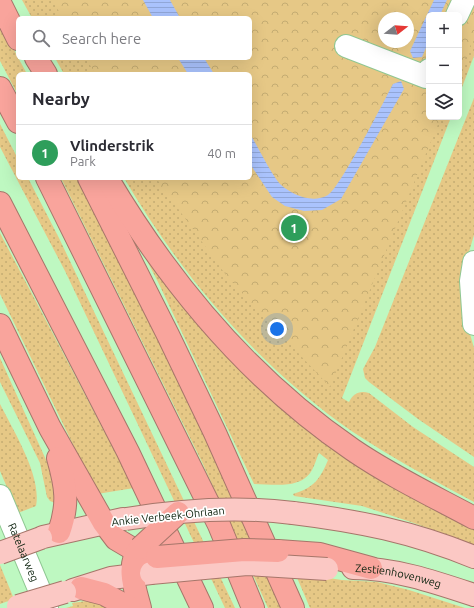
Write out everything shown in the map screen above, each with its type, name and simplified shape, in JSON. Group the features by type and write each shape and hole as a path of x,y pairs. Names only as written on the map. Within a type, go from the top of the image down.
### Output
{"highway":[{"path":"2,0 16,24"},
{"path":"0,3 16,35"},
{"path":"29,60 35,72"},
{"path":"37,60 45,72"},
{"path":"0,88 16,118"},
{"path":"48,180 219,525 253,608"},
{"path":"90,180 168,335 219,441 293,608"},
{"path":"108,180 175,280 212,326 260,374 302,412 353,450 474,518"},
{"path":"0,203 128,452 202,608"},
{"path":"0,325 50,428 104,523 116,539 143,560 244,550 324,561"},
{"path":"50,428 66,493 65,516 50,535"},
{"path":"140,608 143,560 178,513"},
{"path":"73,590 104,594 120,601 130,608"}],"main road":[{"name":"Ankie Verbeek-Ohrlaan","path":"0,553 50,535 104,523 178,513 237,509 297,513 340,519 400,531 474,557"},
{"name":"Zestienhovenweg","path":"143,560 272,565 324,561 371,568 434,582 474,595"},
{"path":"15,607 111,578 143,560"}],"street":[{"path":"458,12 464,0"},
{"path":"346,46 426,74"},
{"path":"474,262 471,288 474,324"},
{"name":"Ratelaarweg","path":"0,496 47,608"}],"green space":[{"path":"22,0 143,0 152,16 31,16"},
{"path":"52,0 474,0 474,37 462,66 462,12 426,12 426,120 440,120 330,387 228,278 157,180 252,180 252,72 94,72 87,60 252,60 252,16 62,16"},
{"path":"289,0 426,114 426,120 450,120 342,398 349,402 352,397 359,392 369,393 413,427 474,467 474,502 368,442 318,406 285,379 254,349 197,285 171,251 125,180 252,180 252,72 250,72 250,60 252,60 252,17"},
{"path":"474,0 474,56 462,87 462,48 462,24"},
{"path":"0,24 16,54 16,60 19,60 26,72 16,72 16,91 0,61"},
{"path":"56,60 179,60 187,72 63,72"},
{"path":"474,98 474,235 468,255 470,334 474,348 474,457 418,419 369,382 365,378 363,369 375,347"},
{"path":"0,124 16,155 16,178 0,147"},
{"path":"17,180 29,180 59,238 235,608 225,608 65,271"},
{"path":"62,180 82,180 287,608 268,608 202,462"},
{"path":"0,233 134,488 97,494 0,294"},
{"path":"134,236 218,341 474,524 474,545 362,506 294,496 293,494 311,486 319,478 328,460 319,453 312,470 301,481 278,485 254,484 158,282"},
{"path":"0,358 47,462 56,487 55,503 50,501 47,497 40,463 0,382"},
{"path":"0,404 19,440 31,467 35,481 37,494 36,506 18,513 0,471"},
{"path":"0,565 14,599 0,604"},
{"path":"295,573 342,580 377,582 409,590 465,608 310,608"},
{"path":"99,601 112,608 66,608 73,606 72,603"}],"water":[{"path":"143,0 170,0 179,16 152,16"},
{"path":"434,0 447,0 441,12 428,12"},
{"path":"426,17 426,48 422,57 413,58 410,51 411,48 414,48 414,42"},
{"path":"179,60 205,60 213,72 187,72"},
{"path":"401,81 404,89 341,199 322,210 304,211 285,206 272,197 252,167 252,137 276,180 280,184 290,192 302,197 315,199 322,198 334,189 342,177 393,84"}],"place":[{"name":"Vlinderstrik","path":"294,228"}]}
